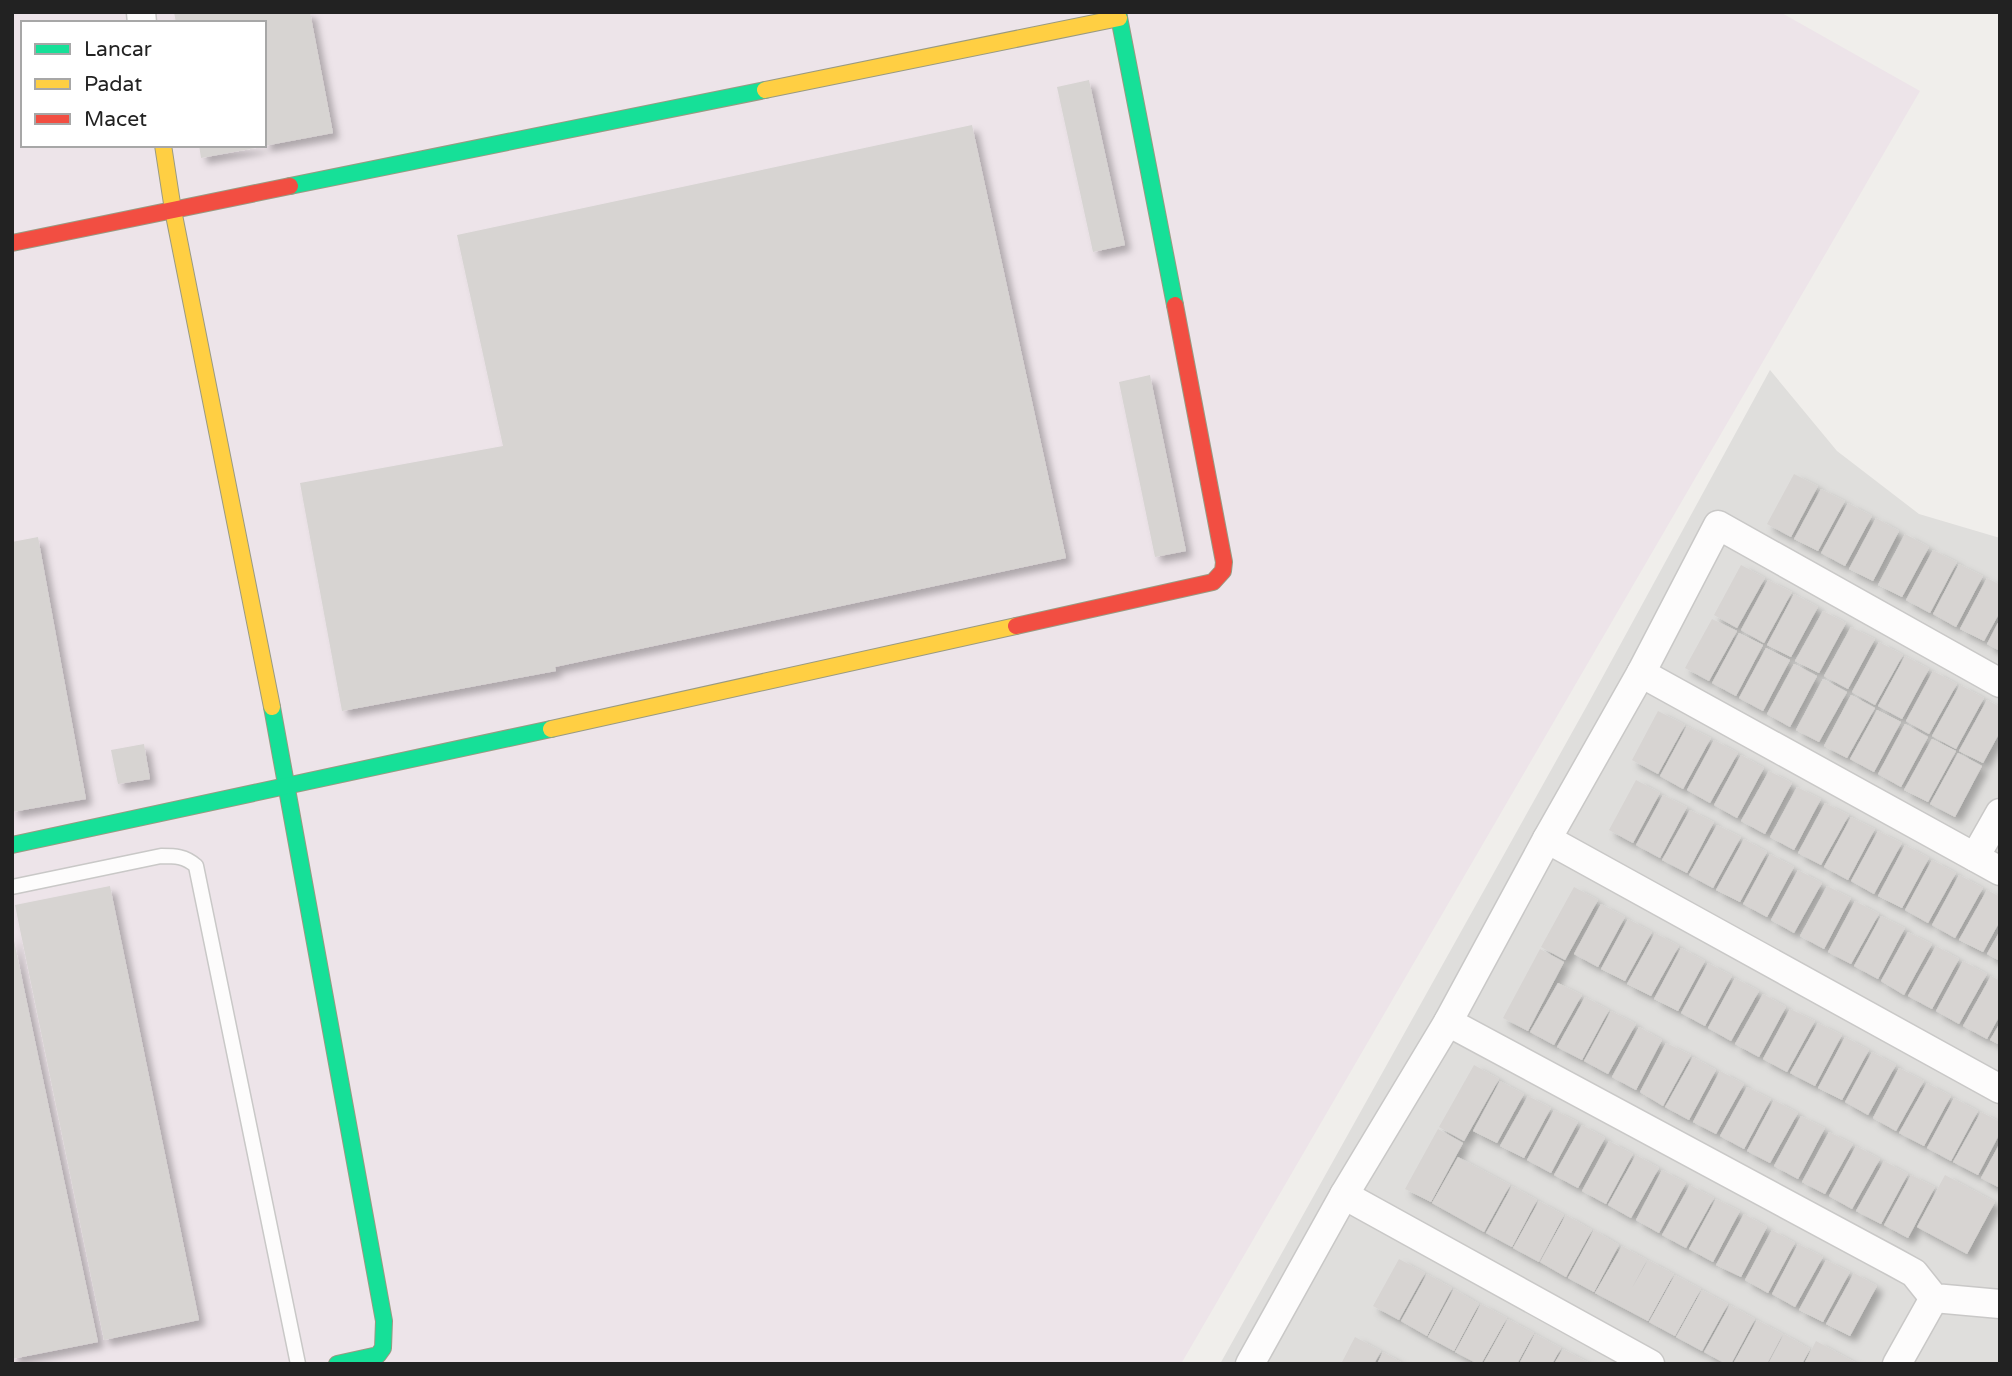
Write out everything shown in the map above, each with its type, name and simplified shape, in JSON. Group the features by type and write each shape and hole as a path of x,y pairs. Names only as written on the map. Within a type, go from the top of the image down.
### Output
{"street":[{"path":"12,243 1118,15 1224,562 1223,571 1208,585 12,845"},
{"path":"163,147 173,210 288,787 384,1321 383,1348 378,1354 337,1364"},
{"path":"1250,1364 1344,1195 1448,1022 1641,673 1718,525 2000,683"},
{"path":"1641,673 2000,871"},
{"path":"1975,857 2000,813"},
{"path":"1547,839 2000,1089"},
{"path":"1448,1022 1914,1273 1934,1298 2000,1304"},
{"path":"1344,1195 1650,1364"},
{"path":"1897,1364 1934,1298"}],"lane":[{"path":"12,887 161,856 189,859 196,866 299,1364"}],"shaded area":[{"path":"12,12 1780,12 1920,91 1181,1364 12,1364"},
{"path":"1770,370 1837,451 1919,514 2000,538 2000,1364 1220,1364 1589,702"}],"building":[{"path":"174,12 310,12 333,133 266,146 266,21 176,21"},
{"path":"1089,80 1125,245 1093,252 1057,87"},
{"path":"972,125 1066,558 555,667 556,671 342,711 300,483 503,446 457,235"},
{"path":"199,147 261,147 201,158"},
{"path":"1150,375 1186,551 1155,557 1119,382"},
{"path":"1794,474 1818,486 1791,537 1767,524"},
{"path":"1821,489 1845,501 1818,551 1794,539"},
{"path":"1848,503 1872,516 1845,566 1821,553"},
{"path":"1876,518 1899,531 1873,581 1849,569"},
{"path":"1905,534 1929,547 1902,597 1878,585"},
{"path":"38,537 86,799 12,812 12,542"},
{"path":"1933,550 1957,562 1930,613 1906,600"},
{"path":"1959,564 1983,576 1956,627 1933,614"},
{"path":"1741,565 1765,578 1737,628 1714,615"},
{"path":"1987,578 2000,585 2000,612 1984,641 1960,629"},
{"path":"1768,580 1792,592 1764,643 1741,630"},
{"path":"1794,594 1818,607 1791,657 1767,645"},
{"path":"1823,611 1846,623 1819,673 1795,661"},
{"path":"1712,619 1737,631 1709,681 1685,668"},
{"path":"2000,619 2000,651 1987,644"},
{"path":"1851,627 1875,639 1848,689 1824,676"},
{"path":"1739,633 1763,645 1736,696 1712,683"},
{"path":"1879,642 1903,655 1875,705 1852,692"},
{"path":"1766,648 1790,660 1763,711 1739,698"},
{"path":"1905,656 1929,669 1902,719 1878,706"},
{"path":"1794,664 1817,676 1790,727 1767,714"},
{"path":"1933,671 1957,684 1929,734 1906,721"},
{"path":"1823,679 1847,692 1819,742 1796,730"},
{"path":"1960,685 1984,698 1956,749 1932,736"},
{"path":"1851,695 1875,708 1847,758 1824,746"},
{"path":"1987,700 2000,707 2000,732 1983,763 1959,751"},
{"path":"1877,710 1901,722 1874,772 1850,759"},
{"path":"1658,711 1685,725 1658,774 1632,760"},
{"path":"1905,724 1928,737 1901,787 1878,774"},
{"path":"1687,726 1711,738 1683,789 1660,776"},
{"path":"1932,739 1956,751 1928,802 1904,790"},
{"path":"1714,740 1738,753 1710,803 1687,790"},
{"path":"144,744 150,779 118,784 111,750"},
{"path":"1958,753 1982,766 1955,817 1930,804"},
{"path":"1741,755 1764,768 1737,818 1714,805"},
{"path":"1769,771 1792,783 1765,834 1741,821"},
{"path":"1636,780 1660,793 1633,843 1609,830"},
{"path":"1797,787 1821,799 1794,850 1770,837"},
{"path":"1663,795 1687,807 1660,858 1636,845"},
{"path":"1825,803 1849,815 1821,865 1798,853"},
{"path":"1690,810 1714,822 1687,873 1662,860"},
{"path":"1851,817 1875,829 1848,880 1824,867"},
{"path":"1717,825 1741,837 1713,888 1689,875"},
{"path":"1878,831 1902,843 1874,894 1851,881"},
{"path":"1744,839 1767,852 1740,902 1716,890"},
{"path":"1905,845 1929,858 1902,908 1878,896"},
{"path":"1770,854 1794,867 1767,917 1743,904"},
{"path":"1932,860 1956,873 1928,923 1905,910"},
{"path":"1798,870 1822,883 1794,933 1771,920"},
{"path":"1959,875 1983,888 1955,938 1932,925"},
{"path":"110,886 199,1320 104,1340 15,905"},
{"path":"1827,886 1851,898 1824,949 1800,936"},
{"path":"1574,887 1598,900 1565,960 1541,947"},
{"path":"1987,890 2000,897 2000,921 1983,952 1959,940"},
{"path":"1855,901 1879,914 1851,964 1828,952"},
{"path":"1601,904 1625,917 1598,967 1574,954"},
{"path":"1881,916 1905,928 1878,979 1854,966"},
{"path":"1628,919 1652,932 1625,981 1601,969"},
{"path":"12,931 98,1342 12,1359"},
{"path":"2000,931 2000,961 1987,954"},
{"path":"1908,932 1932,944 1904,995 1881,981"},
{"path":"1655,933 1679,946 1651,996 1627,984"},
{"path":"1936,946 1959,959 1932,1009 1908,996"},
{"path":"1681,948 1705,961 1678,1011 1654,999"},
{"path":"1540,949 1564,962 1528,1031 1503,1018"},
{"path":"1963,961 1987,974 1959,1024 1936,1011"},
{"path":"1708,963 1732,976 1705,1026 1681,1013"},
{"path":"1991,976 2000,981 2000,1015 1987,1039 1963,1026"},
{"path":"1735,978 1759,991 1731,1041 1708,1028"},
{"path":"1558,983 1582,995 1554,1045 1530,1032"},
{"path":"1763,994 1786,1007 1759,1057 1735,1044"},
{"path":"1585,997 1609,1010 1582,1060 1557,1047"},
{"path":"1790,1009 1815,1021 1787,1072 1763,1059"},
{"path":"1611,1011 1636,1024 1608,1074 1584,1061"},
{"path":"1818,1023 1842,1035 1815,1086 1790,1073"},
{"path":"2000,1023 2000,1045 1990,1040"},
{"path":"1639,1027 1662,1040 1636,1090 1612,1077"},
{"path":"1845,1037 1869,1050 1842,1100 1818,1088"},
{"path":"1666,1043 1691,1055 1663,1106 1640,1092"},
{"path":"1872,1052 1896,1065 1868,1115 1845,1102"},
{"path":"1693,1057 1716,1070 1689,1120 1665,1107"},
{"path":"1474,1065 1499,1079 1464,1141 1439,1127"},
{"path":"1899,1068 1924,1081 1896,1131 1873,1118"},
{"path":"1720,1071 1744,1084 1716,1134 1693,1122"},
{"path":"1500,1081 1524,1094 1497,1143 1473,1131"},
{"path":"1927,1083 1951,1096 1924,1146 1899,1133"},
{"path":"1747,1087 1771,1099 1744,1149 1720,1136"},
{"path":"1528,1096 1551,1108 1524,1158 1500,1146"},
{"path":"1954,1098 1978,1111 1951,1161 1927,1148"},
{"path":"1774,1100 1798,1113 1770,1163 1747,1151"},
{"path":"1554,1110 1578,1122 1551,1173 1527,1160"},
{"path":"1981,1112 2000,1122 2000,1133 1978,1175 1953,1162"},
{"path":"1801,1116 1825,1128 1798,1179 1774,1166"},
{"path":"1582,1125 1605,1138 1578,1188 1554,1175"},
{"path":"1438,1129 1463,1143 1431,1202 1405,1189"},
{"path":"1829,1132 1853,1144 1825,1194 1802,1182"},
{"path":"1609,1141 1633,1154 1606,1204 1582,1191"},
{"path":"2000,1143 2000,1188 1981,1178"},
{"path":"1856,1146 1880,1159 1852,1209 1829,1196"},
{"path":"1636,1155 1659,1168 1631,1218 1608,1205"},
{"path":"1458,1157 1510,1185 1484,1232 1432,1203"},
{"path":"1884,1161 1908,1174 1881,1224 1856,1211"},
{"path":"1662,1170 1686,1183 1659,1233 1636,1220"},
{"path":"1911,1175 1935,1187 1908,1238 1884,1225"},
{"path":"1945,1175 1995,1202 1967,1254 1917,1227"},
{"path":"1690,1185 1714,1198 1686,1248 1662,1235"},
{"path":"1512,1186 1537,1200 1512,1247 1486,1233"},
{"path":"1716,1199 1740,1211 1713,1262 1689,1249"},
{"path":"1539,1201 1564,1215 1539,1262 1513,1248"},
{"path":"1744,1214 1767,1227 1741,1277 1716,1265"},
{"path":"1566,1215 1592,1230 1566,1277 1540,1262"},
{"path":"1594,1230 1619,1245 1594,1292 1568,1278"},
{"path":"1772,1230 1795,1243 1768,1293 1745,1280"},
{"path":"1798,1244 1823,1257 1795,1307 1772,1294"},
{"path":"1622,1246 1647,1260 1632,1288 1648,1260 1674,1274 1648,1321 1595,1293"},
{"path":"1399,1259 1425,1273 1399,1320 1373,1306"},
{"path":"1826,1260 1850,1272 1823,1322 1799,1310"},
{"path":"1854,1273 1877,1286 1850,1336 1826,1324"},
{"path":"1427,1274 1452,1288 1427,1336 1401,1321"},
{"path":"1675,1275 1701,1289 1675,1336 1649,1322"},
{"path":"1454,1289 1479,1304 1454,1351 1428,1337"},
{"path":"1702,1290 1728,1304 1702,1351 1676,1337"},
{"path":"1481,1304 1507,1318 1481,1364 1478,1364 1455,1352"},
{"path":"1730,1305 1755,1319 1731,1364 1726,1364 1704,1352"},
{"path":"1508,1319 1534,1333 1517,1364 1483,1364"},
{"path":"1757,1320 1783,1334 1767,1364 1733,1364"},
{"path":"1535,1334 1561,1348 1552,1364 1519,1364"},
{"path":"1784,1334 1810,1349 1802,1364 1768,1364"},
{"path":"1355,1337 1381,1351 1374,1364 1341,1364"},
{"path":"1816,1341 1858,1364 1804,1364"},
{"path":"1563,1349 1591,1364 1554,1364"},
{"path":"1383,1352 1404,1364 1377,1364"}],"traffic: fast":[{"path":"1118,12 1175,305"},
{"path":"290,186 765,90"},
{"path":"272,707 384,1321 383,1348 378,1355 337,1364"},
{"path":"12,845 551,729"}],"traffic: slow":[{"path":"765,90 1119,18"},
{"path":"163,147 173,210 272,707"},
{"path":"551,729 1016,626"}],"traffic: jam":[{"path":"12,243 290,186"},
{"path":"1016,626 1213,582 1223,571 1224,562 1175,305"}]}
